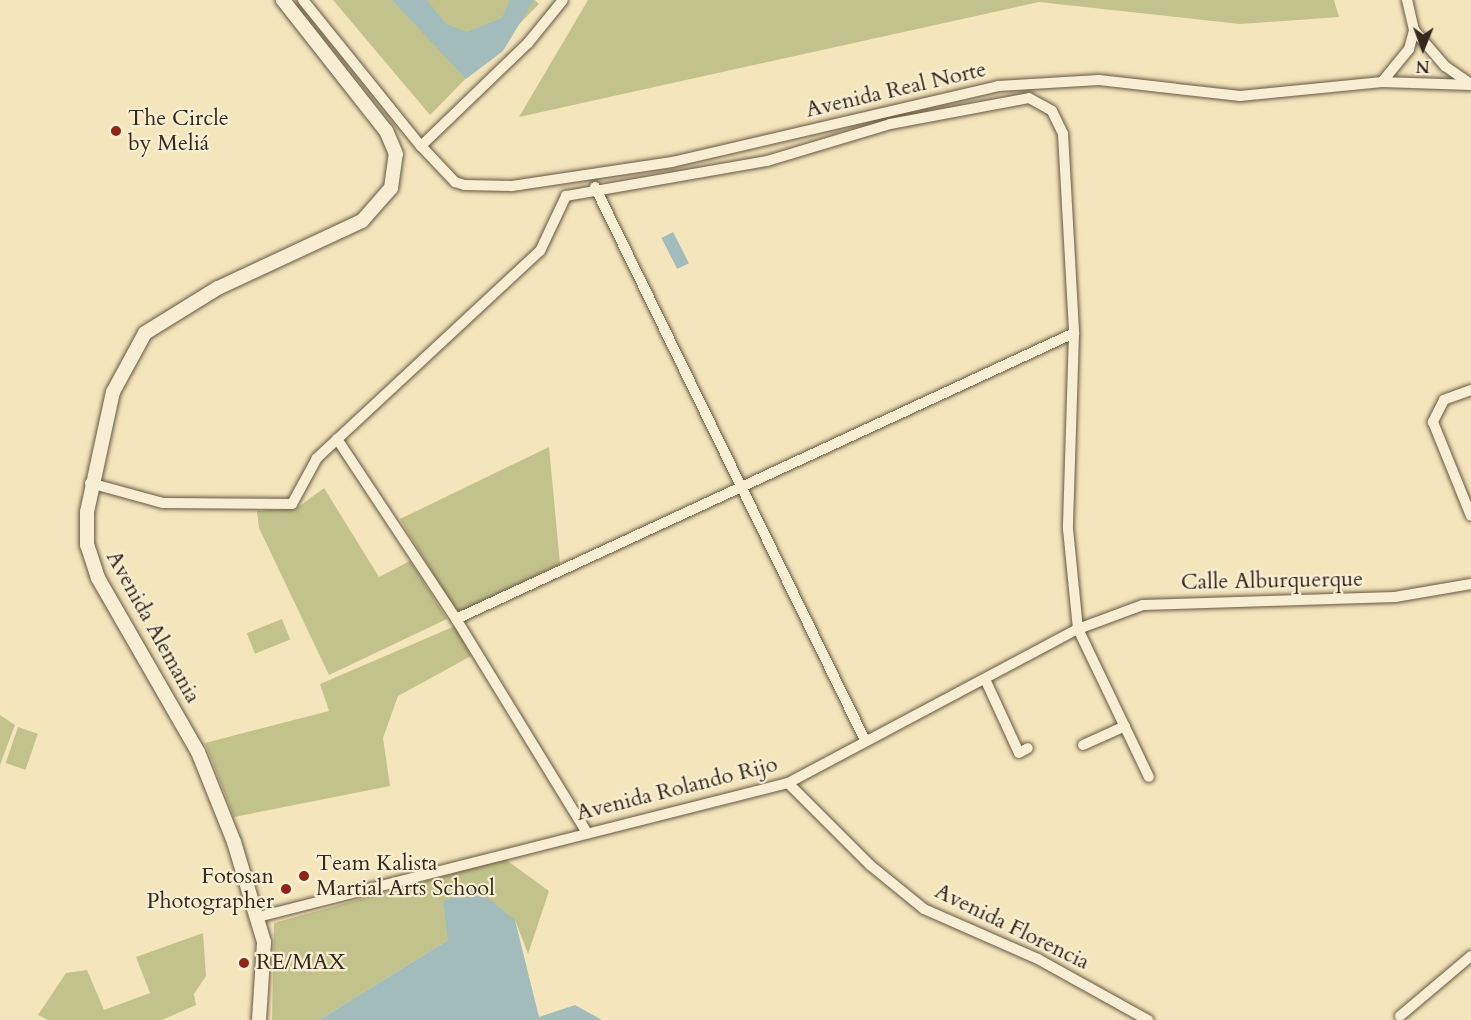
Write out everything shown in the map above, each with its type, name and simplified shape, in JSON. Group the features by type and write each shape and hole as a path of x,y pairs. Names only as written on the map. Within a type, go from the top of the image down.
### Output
{"street":[{"name":"Avenida Alemania","path":"259,1020 266,961 258,916 198,752 91,562 90,483 113,392 145,333 218,288 362,221 391,188 396,154 386,131 283,0"},
{"name":"Avenida Real Norte","path":"303,0 421,146 454,182 512,186 672,162 998,86 1109,80 1240,96 1382,82 1471,84"},
{"path":"421,146 528,43 562,0"},
{"path":"1407,0 1414,30 1445,66 1471,84"},
{"path":"1382,82 1398,69 1414,30"},
{"path":"90,483 163,502 287,506 300,496 311,468 337,439 540,251 566,196 595,187 767,160 890,124 1029,98 1052,111 1063,134 1074,333 1068,529 1078,629 1149,777"},
{"path":"595,187 864,738"},
{"path":"456,619 1074,333"},
{"path":"1471,390 1444,400 1433,422 1471,516"},
{"path":"337,439 456,619 586,831"},
{"name":"Calle Alburquerque","path":"1078,629 1143,605 1395,597 1471,584"},
{"name":"Avenida Rolando Rijo","path":"258,916 586,831 788,783 864,738 985,679 1078,629"},
{"path":"985,679 1019,753 1028,748"},
{"path":"1083,745 1125,726"},
{"name":"Avenida Florencia","path":"788,783 870,865 924,909 1038,959 1148,1020"},
{"path":"1400,1016 1471,956"}],"green space":[{"path":"333,0 535,0 539,4 430,115"},
{"path":"588,0 1334,0 1339,17 1240,24 1039,2 519,117"},
{"path":"549,447 560,564 458,614 400,519"},
{"path":"324,488 379,577 410,561 447,619 329,675 259,528 257,511 297,508"},
{"path":"282,619 290,639 255,654 247,633"},
{"path":"455,626 471,656 398,696 383,738 390,786 234,817 205,743 329,711 320,684"},
{"path":"0,715 15,725 0,765"},
{"path":"18,727 38,734 25,770 6,763"},
{"path":"505,859 549,891 528,954 515,920 448,940 319,1020 272,1020 274,923"},
{"path":"203,933 206,976 194,994 196,1005 162,1020 48,1020 38,1015 66,973 87,970 104,1010 150,993 136,957"}],"water":[{"path":"392,0 427,0 446,24 467,32 502,18 510,0 534,0 503,51 466,79"},
{"path":"673,232 689,263 677,269 661,238"},
{"path":"477,889 515,920 539,1017 575,1005 602,1020 319,1020 448,940 443,901"}],"place":[{"name":"The Circle by Meliá","path":"116,131"},
{"name":"Team Kalista Martial Arts School","path":"304,876"},
{"name":"Fotosan Photographer","path":"286,889"},
{"name":"RE/MAX","path":"244,963"}]}
